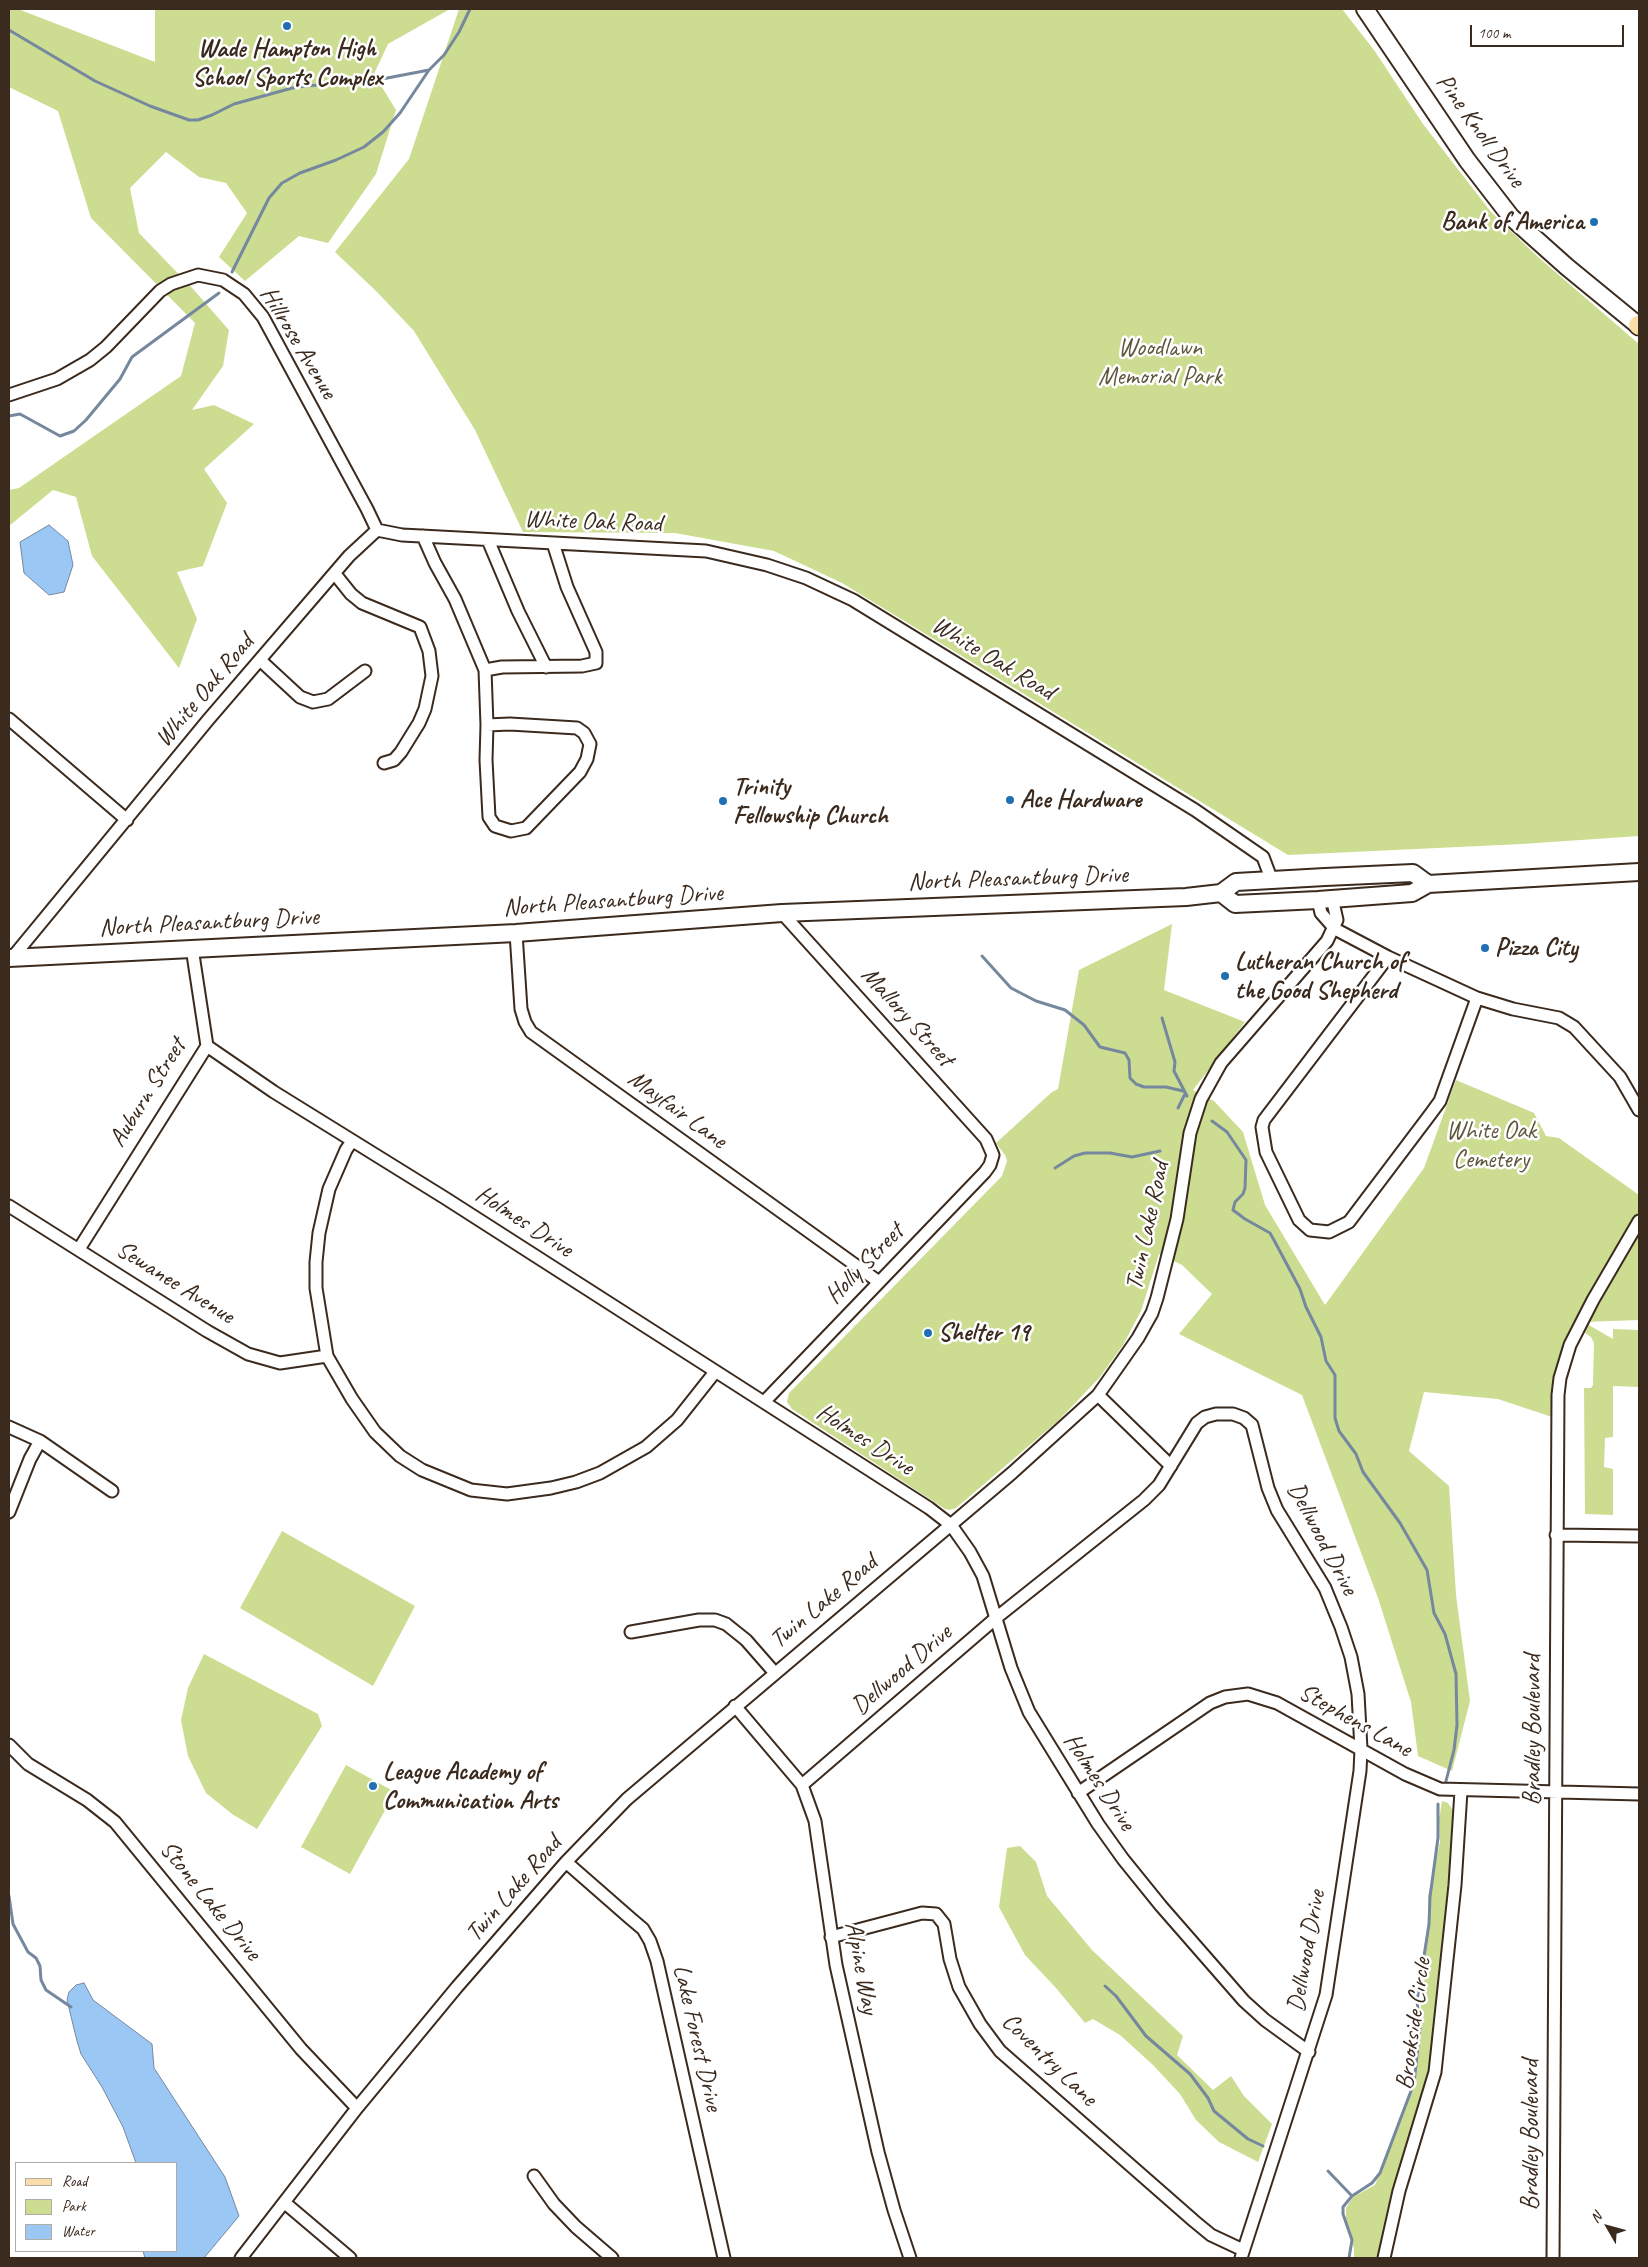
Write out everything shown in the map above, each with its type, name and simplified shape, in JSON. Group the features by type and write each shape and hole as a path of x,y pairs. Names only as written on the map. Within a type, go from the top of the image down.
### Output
{"main road":[{"name":"Pine Knoll Drive","path":"1365,9 1467,160 1511,216 1567,267 1639,326"},
{"name":"North Pleasantburg Drive","path":"1221,893 1234,904 1412,893 1428,884 1639,872"},
{"name":"North Pleasantburg Drive","path":"10,958 516,933 782,914 1177,897 1221,893 1236,882 1413,874 1428,884"}],"street":[{"name":"Hillrose Avenue","path":"9,395 57,379 90,360 106,347 160,291 171,284 198,275 224,280 244,294 263,318 377,530"},
{"name":"White Oak Road","path":"10,958 127,820 208,720 349,556 377,530 402,535 706,551 787,571 853,600 1210,820 1263,857 1272,881"},
{"path":"423,536 435,563 455,599 485,670 489,817 495,826 503,830 517,831 526,828 580,772 587,759 589,740 582,730 573,727 487,725"},
{"path":"488,540 518,611 546,667"},
{"path":"485,670 502,667 582,666 596,663 598,659 567,587 553,543"},
{"path":"335,574 362,603 420,627 429,651 432,676 425,709 419,723 401,752 394,760 384,763"},
{"path":"260,660 300,697 313,702 328,699 365,672"},
{"path":"9,720 127,820"},
{"path":"1325,899 1321,913 1335,929 1388,957 1477,998 1513,1009 1559,1018 1574,1027 1620,1077 1639,1110"},
{"name":"Mallory Street","path":"782,914 986,1139 993,1155"},
{"name":"Twin Lake Road","path":"241,2258 357,2108 453,1993 566,1862 638,1788 951,1525 1098,1395 1138,1338 1152,1313 1173,1235 1191,1125 1201,1099 1222,1063 1327,942 1335,929"},
{"name":"Mayfair Lane","path":"516,933 521,1009 524,1022 532,1032 879,1282"},
{"name":"Auburn Street","path":"78,1249 207,1046 192,948"},
{"path":"1388,957 1264,1120 1262,1127 1266,1152 1299,1220 1310,1230 1329,1232 1349,1222 1440,1101 1477,998"},
{"name":"Holmes Drive","path":"207,1046 352,1142 444,1198 929,1508 951,1525 966,1546 983,1576 1020,1693 1041,1735 1078,1793 1123,1859 1244,2001 1265,2020 1309,2052"},
{"path":"352,1142 346,1150 329,1190 318,1232 316,1288 327,1356 364,1418 375,1432 400,1456 422,1470 471,1490 507,1494 537,1491 576,1482 622,1462 646,1447 677,1420 715,1372"},
{"name":"Holly Street","path":"764,1402 985,1172 990,1165 993,1155"},
{"name":"Sewanee Avenue","path":"9,1206 207,1331 248,1354 280,1363 327,1356"},
{"name":"Bradley Boulevard","path":"1553,2258 1556,1535 1560,1378 1570,1345 1593,1300 1639,1221"},
{"path":"1098,1395 1171,1466"},
{"name":"Dellwood Drive","path":"802,1785 996,1618 1144,1500 1159,1485 1197,1423 1205,1417 1216,1414 1233,1414 1244,1418 1252,1425 1268,1488 1277,1510 1324,1588 1341,1627 1351,1657 1358,1694 1361,1749 1360,1770 1326,1995 1242,2254"},
{"path":"9,1427 40,1441 112,1491"},
{"path":"9,1512 30,1459 40,1441"},
{"path":"1556,1535 1639,1536"},
{"path":"631,1632 699,1620 714,1620 726,1624 746,1640 774,1672"},
{"name":"Stephens Lane","path":"1078,1793 1195,1712 1226,1696 1248,1694 1271,1701 1310,1720 1420,1782 1440,1789 1639,1794"},
{"name":"Alpine Way","path":"735,1706 802,1785 815,1820 831,1937 878,2152 910,2258"},
{"name":"Stone Lake Drive","path":"9,1745 28,1764 87,1800 115,1822 301,2049 357,2108"},
{"name":"Brookside Circle","path":"1384,2258 1399,2191 1435,2072 1458,1855 1461,1791"},
{"name":"Lake Forest Drive","path":"566,1862 643,1929 650,1941 659,1971 724,2258"},
{"name":"Coventry Lane","path":"831,1937 922,1913 936,1914 944,1924 950,1959 960,1987 980,2024 1000,2051 1194,2221 1211,2235 1242,2254"},
{"path":"534,2176 554,2204 570,2221 612,2258"},
{"path":"285,2202 350,2258"}],"green space":[{"path":"9,9 18,9 155,62 155,9 450,9 388,44 374,74 396,110 376,174 328,243 299,236 245,281 219,257 247,213 226,183 199,177 166,152 130,188 139,233 229,330 223,366 192,410 214,405 254,424 204,469 227,503 203,566 177,572 197,619 179,668 92,556 76,497 53,490 9,526 9,490 19,488 181,376 195,323 91,218 58,111 9,87"},
{"name":"Woodlawn Memorial Park","path":"459,9 1342,9 1374,50 1423,124 1491,212 1538,257 1639,344 1639,836 1522,844 1288,855 842,583 774,551 675,533 523,532 475,430 414,331 335,252 409,159"},
{"name":"White Oak Cemetery","path":"1172,924 1164,990 1245,1022 1193,1090 1214,1101 1243,1132 1265,1205 1325,1305 1424,1168 1456,1080 1534,1113 1546,1136 1559,1138 1639,1195 1639,1320 1584,1322 1555,1418 1498,1399 1424,1392 1409,1451 1449,1486 1456,1595 1470,1701 1452,1771 1418,1756 1411,1702 1378,1598 1302,1395 1179,1334 1212,1294 1182,1265 1159,1254 1141,1311 1123,1345 1100,1377 1059,1420 956,1508 945,1509 792,1409 787,1402 789,1393 1002,1176 1007,1161 996,1143 1052,1092 1058,1089 1079,970"},
{"path":"1587,1324 1613,1339 1613,1329 1639,1330 1639,1387 1613,1386 1613,1437 1605,1438 1604,1467 1613,1469 1613,1515 1585,1514 1584,1388 1591,1388 1593,1385 1594,1343 1591,1337 1585,1333"},
{"path":"282,1531 415,1606 373,1686 240,1608"},
{"path":"204,1654 318,1714 322,1726 257,1829 232,1814 206,1793 188,1756 181,1720 188,1688"},
{"path":"346,1765 395,1792 350,1874 301,1847"},
{"path":"1442,1801 1448,1803 1455,1815 1455,1828 1432,2062 1426,2092 1379,2258 1354,2258 1354,2249 1346,2219 1346,2208 1353,2197 1375,2185 1412,2090 1424,1977 1422,1966 1428,1930 1428,1896 1440,1842 1439,1820"},
{"path":"1020,1846 1036,1862 1047,1896 1092,1950 1183,2036 1177,2055 1213,2090 1231,2076 1244,2096 1272,2124 1258,2162 1219,2142 1196,2120 1180,2094 1153,2065 1120,2035 1093,2019 1085,2023 1025,1955 999,1907 1007,1848"}],"water":[{"path":"49,525 68,541 73,565 64,592 49,595 24,573 20,542"},
{"path":"84,1983 93,2000 152,2044 154,2068 225,2177 239,2216 204,2258 145,2258 143,2252 178,2252 178,2162 136,2162 123,2127 102,2087 81,2054 67,2000 69,1992 76,1985"}],"waterway":[{"path":"232,272 269,198 282,183 300,173 336,160 364,147 383,132 400,113 429,70 444,55 459,32 470,9"},
{"path":"9,30 95,81 150,106 189,120 198,120 234,104 296,87 382,79 429,70"},
{"path":"9,416 20,414 60,436 74,431 86,420 120,379 132,357 219,293"},
{"path":"982,956 1011,988 1036,1001 1065,1010 1084,1025 1100,1047 1125,1053 1129,1060 1130,1078 1136,1084 1144,1087 1166,1087 1183,1091"},
{"path":"1162,1018 1175,1062 1174,1071 1187,1096"},
{"path":"1178,1108 1185,1094"},
{"path":"1212,1121 1227,1132 1246,1160 1245,1188 1243,1194 1235,1202 1233,1210 1270,1233 1275,1242 1300,1289 1306,1307 1321,1337 1326,1361 1335,1375 1335,1418 1339,1431 1356,1454 1363,1472 1400,1523 1427,1570 1434,1613 1445,1634 1456,1674 1457,1725 1454,1750 1446,1781"},
{"path":"1055,1168 1074,1156 1085,1153 1110,1153 1132,1157 1160,1151"},
{"path":"1349,2258 1352,2240 1343,2214 1343,2207 1352,2196 1372,2183 1380,2173 1414,2083 1420,2027 1417,2001 1429,1924 1430,1897 1438,1838 1438,1804"},
{"path":"9,1896 13,1924 28,1952 36,1958 40,1966 41,1980 46,1990 71,2007"},
{"path":"1105,1986 1116,1996 1146,2036 1190,2074 1208,2098 1214,2111 1248,2139 1263,2146"},
{"path":"1328,2171 1352,2196"}],"place":[{"name":"Wade Hampton High School Sports Complex","path":"287,26"},
{"name":"Bank of America","path":"1594,222"},
{"name":"Ace Hardware","path":"1010,800"},
{"name":"Trinity Fellowship Church","path":"723,801"},
{"name":"Pizza City","path":"1485,948"},
{"name":"Lutheran Church of the Good Shepherd","path":"1225,976"},
{"name":"Shelter 19","path":"928,1333"},
{"name":"League Academy of Communication Arts","path":"373,1786"}]}
